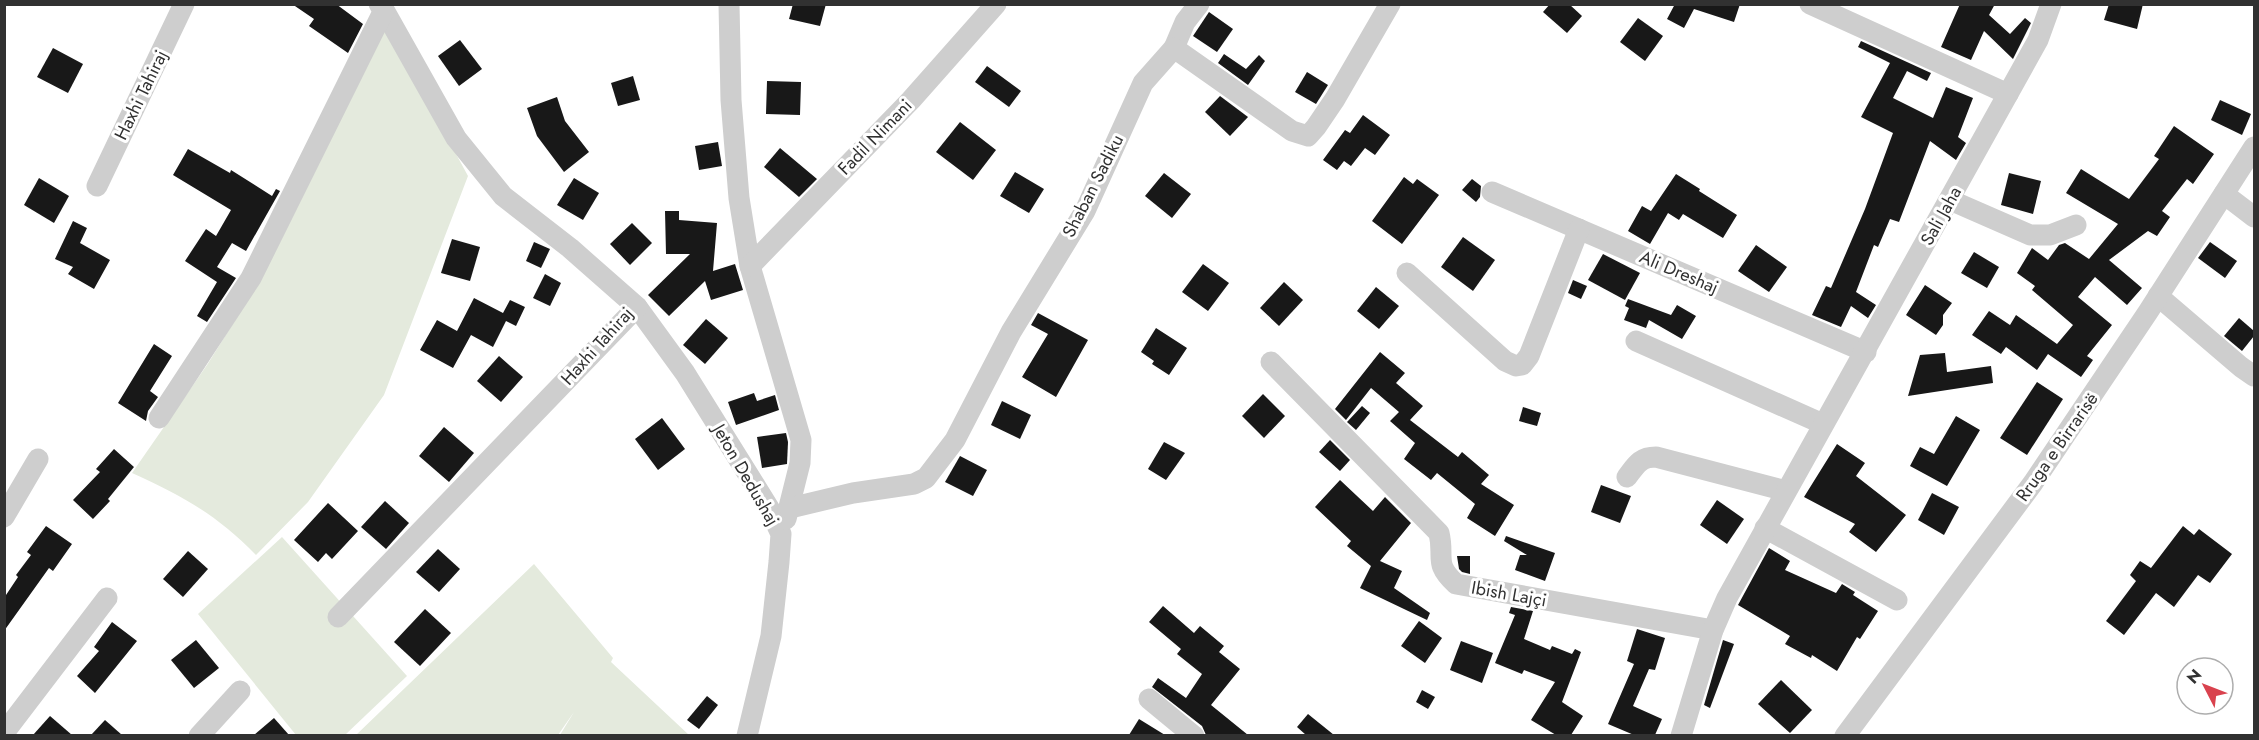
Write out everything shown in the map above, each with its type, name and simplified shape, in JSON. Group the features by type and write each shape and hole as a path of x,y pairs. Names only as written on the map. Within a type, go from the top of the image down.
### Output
{"street":[{"name":"Haxhi Tahiraj","path":"97,186 184,4"},
{"path":"729,4 731,100 739,198 750,266 801,440 800,463 790,508 781,534"},
{"name":"Fadil Nimani","path":"750,266 911,100 996,4"},
{"name":"Shaban Sadiku","path":"790,508 853,493 914,484 926,478 955,440 1011,332 1084,211 1143,83 1174,48 1185,22 1199,4"},
{"path":"1174,48 1292,131 1308,136 1335,99 1390,4"},
{"path":"1810,4 2008,94"},
{"name":"Sali Jaha","path":"1681,735 1713,630 1727,598 2038,40 2051,4"},
{"name":"Haxhi Tahiraj","path":"338,617 637,307 570,248 503,196 456,138 382,7"},
{"name":"Haxhi Tahiraj","path":"159,418 251,278 382,7"},
{"name":"Rruga e Birrarisë","path":"1845,735 2033,483 2254,147"},
{"name":"Ali Dreshaj","path":"1492,192 1866,352"},
{"path":"2224,194 2254,217"},
{"path":"1950,200 2030,235 2050,235 2076,225"},
{"path":"1407,273 1505,361 1516,366 1522,365 1529,356 1579,230"},
{"path":"2158,296 2254,376"},
{"name":"Jeton Dedushaj","path":"637,307 685,373 769,508 781,534 771,636 747,735"},
{"path":"1636,341 1823,424"},
{"name":"Ibish Lajçi","path":"1271,362 1439,533 1440,564 1445,574 1456,584 1713,630"},
{"path":"1627,477 1638,461 1646,457 1656,457 1786,491"},
{"path":"4,517 38,459"},
{"path":"1765,528 1897,600"},
{"path":"4,733 107,598"},
{"path":"199,735 240,691"},
{"path":"1149,699 1194,735"}],"shaded area":[{"path":"386,25 468,176 384,395 308,502 256,555 242,541 198,508 132,473 207,365 254,290"},
{"path":"282,537 407,676 345,735 296,735 198,614"},
{"path":"534,564 613,658 611,662 689,735 560,735 574,712 558,735 356,735"}],"building":[{"path":"292,4 336,4 363,24 348,53 309,26 314,19"},
{"path":"793,4 826,4 820,26 789,19"},
{"path":"1550,4 1569,4 1582,16 1567,33 1543,12"},
{"path":"1675,4 1740,4 1734,22 1694,9 1684,28 1667,19"},
{"path":"1960,4 1995,4 1989,15 2010,34 2025,18 2031,23 2013,59 1984,31 1971,60 1941,47"},
{"path":"2109,4 2143,4 2137,29 2104,20"},
{"path":"1209,12 1233,29 1217,52 1193,36"},
{"path":"1638,18 1663,36 1645,61 1620,42"},
{"path":"460,40 482,69 459,86 438,56"},
{"path":"1861,41 1931,73 1927,81 1907,71 1893,98 1933,118 1946,87 1973,98 1958,137 1966,143 1956,160 1930,141 1899,222 1890,219 1878,247 1874,245 1856,292 1876,305 1868,318 1851,306 1841,327 1812,315 1826,286 1831,288 1865,209 1893,133 1861,117 1890,63 1858,47"},
{"path":"53,48 83,64 68,93 37,77"},
{"path":"1224,54 1246,69 1259,55 1265,61 1248,85 1218,63"},
{"path":"987,66 1021,91 1009,107 975,82"},
{"path":"1307,72 1328,85 1316,104 1295,92"},
{"path":"633,76 640,100 618,106 611,83"},
{"path":"767,81 801,82 800,115 766,114"},
{"path":"1220,96 1248,117 1230,136 1205,112"},
{"path":"557,97 565,121 589,152 564,172 537,136 527,108"},
{"path":"2220,100 2251,114 2242,135 2211,120"},
{"path":"1363,115 1390,135 1375,155 1365,148 1351,166 1344,161 1337,170 1323,160 1345,130 1350,133"},
{"path":"960,122 996,150 973,180 936,152"},
{"path":"2174,126 2214,154 2193,184 2187,179 2162,211 2170,217 2157,236 2148,231 2109,260 2142,288 2127,305 2095,277 2078,297 2112,325 2087,356 2093,360 2081,377 2048,354 2037,370 2006,347 2001,354 1972,335 1989,311 2010,325 2016,315 2057,344 2073,325 2032,290 2035,286 2017,273 2032,248 2048,260 2059,245 2065,243 2089,259 2118,224 2066,193 2081,169 2129,199 2159,159 2154,156"},
{"path":"718,142 722,166 699,170 695,146"},
{"path":"780,148 817,179 799,197 764,167"},
{"path":"188,149 230,173 231,170 272,196 276,189 280,191 246,251 232,243 217,267 236,278 207,322 197,316 217,282 185,261 206,229 216,236 231,210 173,175"},
{"path":"1015,172 1044,189 1029,213 1000,196"},
{"path":"1164,173 1191,194 1172,218 1145,196"},
{"path":"2009,173 2041,181 2033,214 2001,205"},
{"path":"1676,174 1737,215 1723,238 1683,214 1679,220 1668,213 1650,244 1628,231 1642,206 1651,211"},
{"path":"1404,177 1413,184 1417,179 1439,195 1402,244 1372,221"},
{"path":"39,178 69,196 54,223 24,205"},
{"path":"574,178 599,193 583,220 557,205"},
{"path":"1472,179 1481,186 1480,197 1476,202 1462,190"},
{"path":"665,211 679,211 679,220 717,223 713,271 735,264 743,290 711,300 705,281 669,316 648,295 690,254 666,254"},
{"path":"73,221 87,228 80,243 110,260 94,289 68,274 73,267 55,259"},
{"path":"632,223 652,243 630,265 610,244"},
{"path":"1463,237 1495,260 1473,291 1441,267"},
{"path":"452,239 480,247 470,281 441,273"},
{"path":"534,242 550,249 541,268 526,261"},
{"path":"2210,242 2237,261 2225,278 2198,258"},
{"path":"1756,245 1787,267 1769,292 1738,271"},
{"path":"1974,252 1999,267 1987,288 1961,273"},
{"path":"1603,254 1640,273 1625,300 1588,280"},
{"path":"1203,264 1229,283 1208,311 1182,292"},
{"path":"545,274 561,283 550,306 533,298"},
{"path":"1573,280 1587,286 1581,299 1568,293"},
{"path":"1284,282 1303,300 1279,326 1260,308"},
{"path":"1925,285 1952,303 1943,315 1943,325 1936,335 1906,315"},
{"path":"1376,287 1399,306 1379,329 1357,311"},
{"path":"474,298 503,313 510,300 525,307 516,326 506,321 493,347 471,335 453,368 420,350 437,320 457,331"},
{"path":"1628,299 1671,315 1677,305 1696,316 1682,339 1649,320 1646,328 1624,320 1629,308 1625,306"},
{"path":"1038,313 1088,340 1056,397 1022,377 1048,334 1031,325"},
{"path":"2239,318 2254,331 2254,336 2242,351 2224,336"},
{"path":"706,319 728,338 705,364 683,345"},
{"path":"1156,328 1187,348 1169,375 1152,364 1154,361 1141,352"},
{"path":"154,344 172,356 150,391 158,397 148,411 146,421 118,403"},
{"path":"1380,352 1405,373 1396,383 1423,406 1410,420 1458,457 1462,452 1489,475 1481,484 1514,505 1495,536 1467,518 1475,504 1437,473 1431,480 1404,459 1415,443 1390,421 1399,412 1371,388 1346,420 1335,409"},
{"path":"1945,353 1947,372 1991,366 1993,383 1908,396 1920,355"},
{"path":"499,356 523,377 501,402 477,381"},
{"path":"2037,382 2063,399 2027,455 2000,438"},
{"path":"754,393 757,401 775,395 779,410 736,425 728,402"},
{"path":"1263,394 1285,416 1264,438 1242,416"},
{"path":"1002,401 1031,415 1020,439 991,425"},
{"path":"1362,406 1370,413 1356,430 1347,422"},
{"path":"1523,407 1541,413 1537,426 1519,421"},
{"path":"1956,416 1980,430 1947,486 1910,466 1920,447 1934,454"},
{"path":"662,418 685,449 658,470 635,439"},
{"path":"444,427 474,453 449,482 419,456"},
{"path":"786,433 787,464 762,468 757,437"},
{"path":"1330,440 1350,460 1340,471 1319,452"},
{"path":"1164,442 1185,453 1166,480 1148,469"},
{"path":"1837,444 1865,463 1856,476 1906,515 1876,552 1849,532 1855,524 1804,497"},
{"path":"114,449 134,467 108,499 110,501 93,519 73,500 100,472 96,469"},
{"path":"960,456 987,470 973,496 945,482"},
{"path":"1340,480 1373,511 1385,497 1411,523 1380,561 1402,571 1394,588 1430,613 1427,620 1360,588 1371,566 1347,546 1351,541 1315,507"},
{"path":"1601,485 1631,496 1620,523 1591,512"},
{"path":"1932,493 1959,507 1944,535 1918,520"},
{"path":"1717,500 1744,519 1727,544 1700,525"},
{"path":"385,501 409,523 386,549 361,527"},
{"path":"328,503 358,531 332,559 326,553 318,562 294,540"},
{"path":"46,526 72,544 53,571 49,568 4,631 4,598 18,577 16,575 31,555 27,552"},
{"path":"2183,526 2194,535 2199,529 2232,554 2210,583 2198,575 2174,607 2156,593 2124,635 2106,621 2136,581 2130,575 2140,561 2151,568"},
{"path":"1506,536 1555,553 1545,581 1515,570 1520,555 1527,555 1504,541"},
{"path":"1769,548 1790,561 1785,570 1836,593 1842,584 1855,592 1853,595 1878,611 1860,639 1857,637 1837,671 1812,655 1811,658 1785,644 1790,636 1738,605"},
{"path":"438,549 460,569 439,592 416,572"},
{"path":"188,551 208,569 183,597 163,579"},
{"path":"1457,556 1470,556 1470,574 1459,569"},
{"path":"1163,606 1194,633 1200,626 1224,646 1219,652 1240,669 1211,705 1248,735 1206,735 1202,726 1152,687 1158,678 1186,698 1202,674 1177,654 1181,649 1149,622"},
{"path":"1511,607 1533,611 1524,639 1550,650 1552,646 1572,654 1575,649 1581,652 1562,702 1583,716 1571,735 1556,735 1531,720 1555,682 1524,670 1522,674 1495,663 1515,615 1509,613"},
{"path":"425,609 451,633 420,666 394,642"},
{"path":"1419,621 1442,638 1425,663 1401,646"},
{"path":"112,622 137,641 95,693 77,676 99,651 94,647"},
{"path":"1637,629 1665,638 1655,670 1649,669 1633,706 1662,719 1655,735 1634,735 1608,724 1634,664 1627,661"},
{"path":"196,640 219,668 194,688 171,660"},
{"path":"1723,640 1734,644 1710,708 1704,705"},
{"path":"1461,641 1493,653 1482,683 1450,670"},
{"path":"1781,680 1812,710 1790,733 1758,704"},
{"path":"1422,690 1435,697 1428,709 1416,702"},
{"path":"707,696 718,705 699,729 687,720"},
{"path":"1308,714 1334,735 1306,735 1297,727"},
{"path":"50,716 72,735 33,735"},
{"path":"274,718 289,735 254,735"},
{"path":"1139,719 1165,735 1129,735"},
{"path":"105,720 122,735 91,735"}]}
